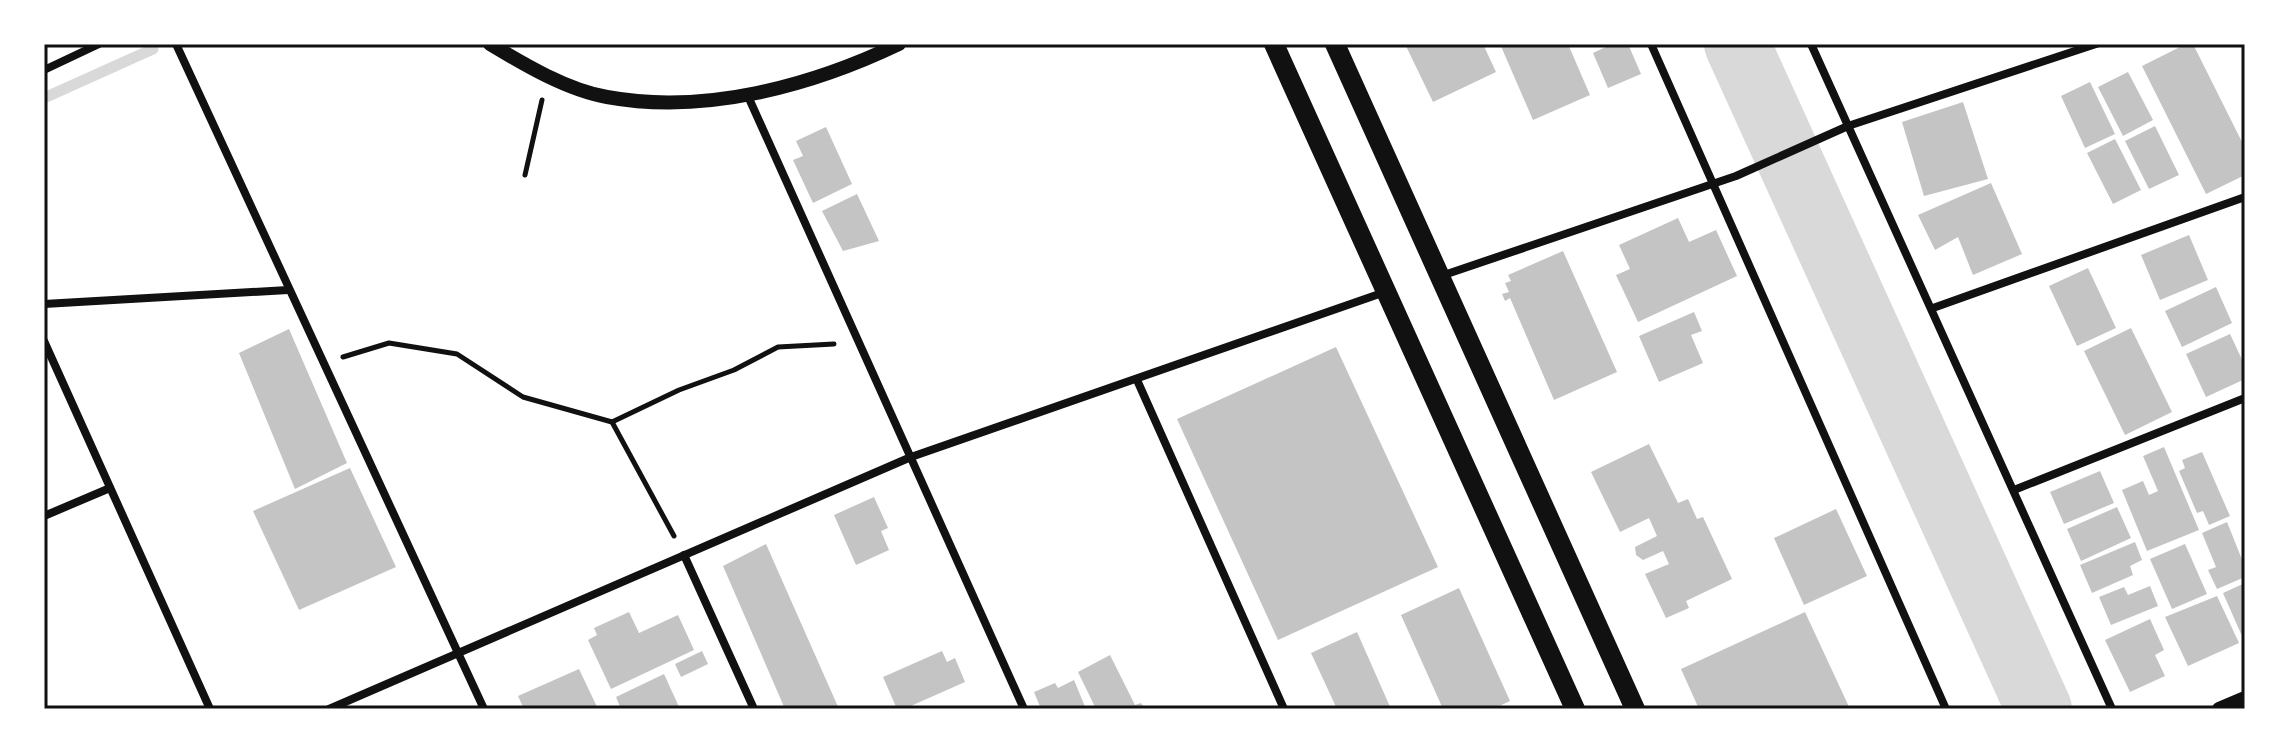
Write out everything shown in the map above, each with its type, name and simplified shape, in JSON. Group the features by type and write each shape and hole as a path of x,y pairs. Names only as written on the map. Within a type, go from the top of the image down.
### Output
{"main road":[{"path":"1274,44 1575,709"},
{"path":"1335,44 1635,709"}],"street":[{"path":"44,70 99,44"},
{"path":"176,44 484,709"},
{"path":"490,44 539,73 604,97 669,104 747,94 804,81 864,61 899,44"},
{"path":"1651,44 1946,709"},
{"path":"1811,44 2112,709"},
{"path":"1440,276 1715,184 1848,126 2096,44"},
{"path":"747,94 1024,709"},
{"path":"1933,308 2245,197"},
{"path":"44,304 288,290"},
{"path":"329,709 911,457 1386,291"},
{"path":"44,341 210,709"},
{"path":"1137,380 1284,709"},
{"path":"2014,490 2245,398"},
{"path":"44,516 110,488"},
{"path":"684,555 754,709"},
{"path":"2219,709 2245,698"}],"path":[{"path":"525,175 531,138 544,92"},
{"path":"323,364 389,343 457,354 523,397 612,422 679,390 734,370 778,347 858,342"},
{"path":"612,422 684,555"}],"building":[{"path":"1405,44 1483,44 1496,72 1433,102"},
{"path":"1500,44 1568,44 1590,95 1533,120"},
{"path":"1612,44 1628,44 1641,74 1608,88 1593,53"},
{"path":"2186,44 2193,44 2245,148 2245,175 2206,194 2142,66"},
{"path":"2128,72 2153,120 2123,136 2098,87"},
{"path":"2090,82 2115,134 2085,148 2061,96"},
{"path":"1963,102 1988,179 1924,196 1902,122"},
{"path":"2155,126 2179,175 2149,189 2125,141"},
{"path":"826,127 852,184 813,203 793,160 803,156 796,141"},
{"path":"2115,139 2141,190 2113,204 2087,153"},
{"path":"1991,183 2022,254 1973,275 1958,237 1935,250 1918,215"},
{"path":"857,194 879,241 843,251 822,211"},
{"path":"1678,218 1689,242 1716,230 1737,276 1638,322 1616,275 1630,269 1619,245"},
{"path":"2189,235 2208,280 2160,300 2141,255"},
{"path":"1563,251 1617,372 1554,400 1510,298 1505,301 1502,294 1509,292 1505,283 1511,281 1508,275"},
{"path":"2088,268 2116,328 2077,346 2049,286"},
{"path":"2216,287 2232,323 2182,347 2165,311"},
{"path":"1694,312 1702,331 1691,335 1703,363 1659,382 1639,336"},
{"path":"2131,328 2172,412 2125,435 2084,351"},
{"path":"289,329 347,463 295,489 239,353"},
{"path":"2230,334 2245,366 2245,379 2206,397 2186,354"},
{"path":"1336,347 1438,567 1278,640 1177,419"},
{"path":"1649,444 1678,503 1688,499 1697,519 1703,517 1732,579 1686,601 1689,608 1666,618 1645,574 1669,564 1663,551 1643,560 1636,555 1635,547 1657,536 1649,518 1620,532 1591,472"},
{"path":"2164,447 2199,530 2147,551 2122,490 2143,481 2149,495 2158,491 2143,456"},
{"path":"2202,452 2230,516 2209,525 2203,511 2197,513 2179,471 2185,468 2182,460"},
{"path":"350,468 396,567 299,610 253,511"},
{"path":"2100,471 2114,503 2064,524 2050,492"},
{"path":"874,497 888,528 881,531 889,550 856,565 834,515"},
{"path":"2117,507 2131,538 2081,561 2067,529"},
{"path":"1836,509 1867,576 1804,605 1774,538"},
{"path":"2227,522 2245,567 2245,577 2217,589 2208,570 2216,567 2202,533"},
{"path":"2135,542 2142,560 2130,566 2133,575 2092,593 2080,565"},
{"path":"766,544 839,709 785,709 723,566"},
{"path":"2185,544 2207,594 2172,609 2150,559"},
{"path":"2245,583 2245,643 2223,593"},
{"path":"2150,586 2158,606 2111,625 2099,597 2124,587 2128,595"},
{"path":"1459,588 1510,701 1493,709 1443,709 1401,615"},
{"path":"2217,596 2239,643 2188,666 2165,617"},
{"path":"629,612 639,633 678,615 694,650 611,689 588,640 597,635 594,628"},
{"path":"1805,612 1850,709 1699,709 1681,669"},
{"path":"2150,619 2164,650 2155,655 2165,676 2130,692 2105,640"},
{"path":"1357,632 1391,709 1337,709 1311,653"},
{"path":"702,651 708,664 681,677 675,664"},
{"path":"942,651 947,662 955,658 965,682 904,709 897,709 883,677"},
{"path":"1110,655 1135,705 1141,703 1145,709 1096,709 1078,672"},
{"path":"579,669 598,709 524,709 518,696"},
{"path":"664,674 680,709 621,709 616,697"},
{"path":"1074,680 1086,709 1041,709 1034,692 1055,683 1058,688"}],"waterway":[{"path":"1737,44 2039,709"},
{"path":"44,98 153,49"}]}
